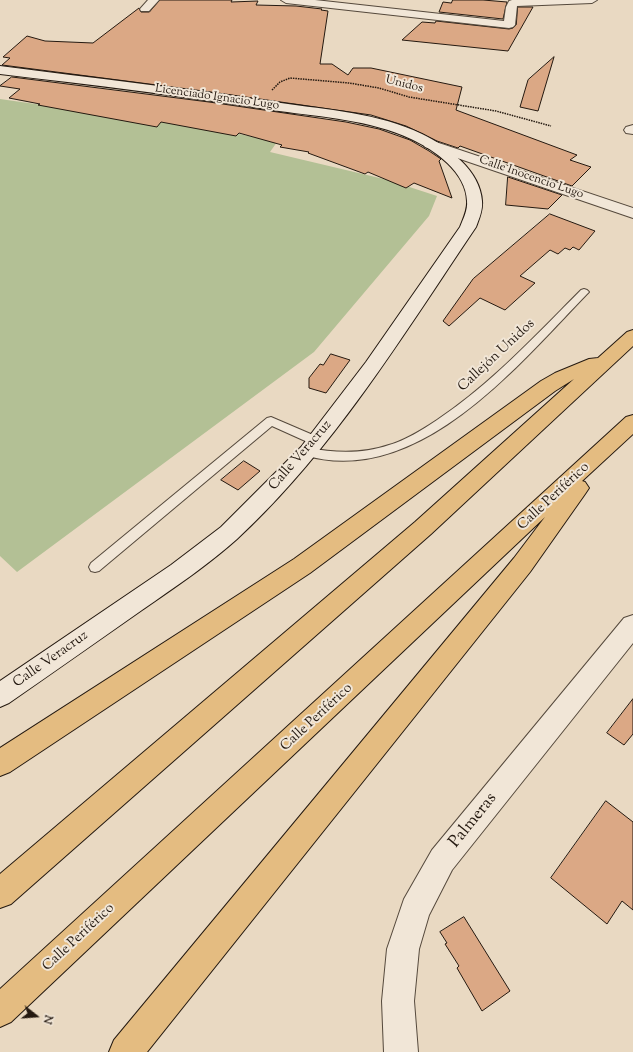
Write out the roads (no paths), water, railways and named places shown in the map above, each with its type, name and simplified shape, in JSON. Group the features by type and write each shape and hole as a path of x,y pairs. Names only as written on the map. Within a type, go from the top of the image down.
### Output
{"highway":[{"path":"0,893 423,528 633,336"},
{"path":"0,763 302,566 548,386 576,371 610,357"},
{"name":"Calle Periférico","path":"0,1011 633,422"},
{"path":"126,1052 522,565 614,441"}],"main road":[{"path":"145,9 154,0"},
{"path":"291,0 509,25 511,7 513,3 592,0"},
{"path":"421,16 427,5"},
{"name":"Licenciado Ignacio Lugo","path":"0,70 263,104 379,124 404,132 430,144"},
{"name":"Calle Inocencio Lugo","path":"430,144 633,213"},
{"name":"Calle Veracruz","path":"0,695 179,572 207,550 229,532 312,446 373,366 468,227 473,214 475,202 473,189 466,174 454,162 430,144"},
{"name":"Palmeras","path":"401,1052 398,1001 403,949 415,910 442,860 633,625"}],"lane":[{"name":"Callejón Unidos","path":"95,567 271,421 312,446 340,456 376,452 405,443 443,422 488,387 584,292"}]}
